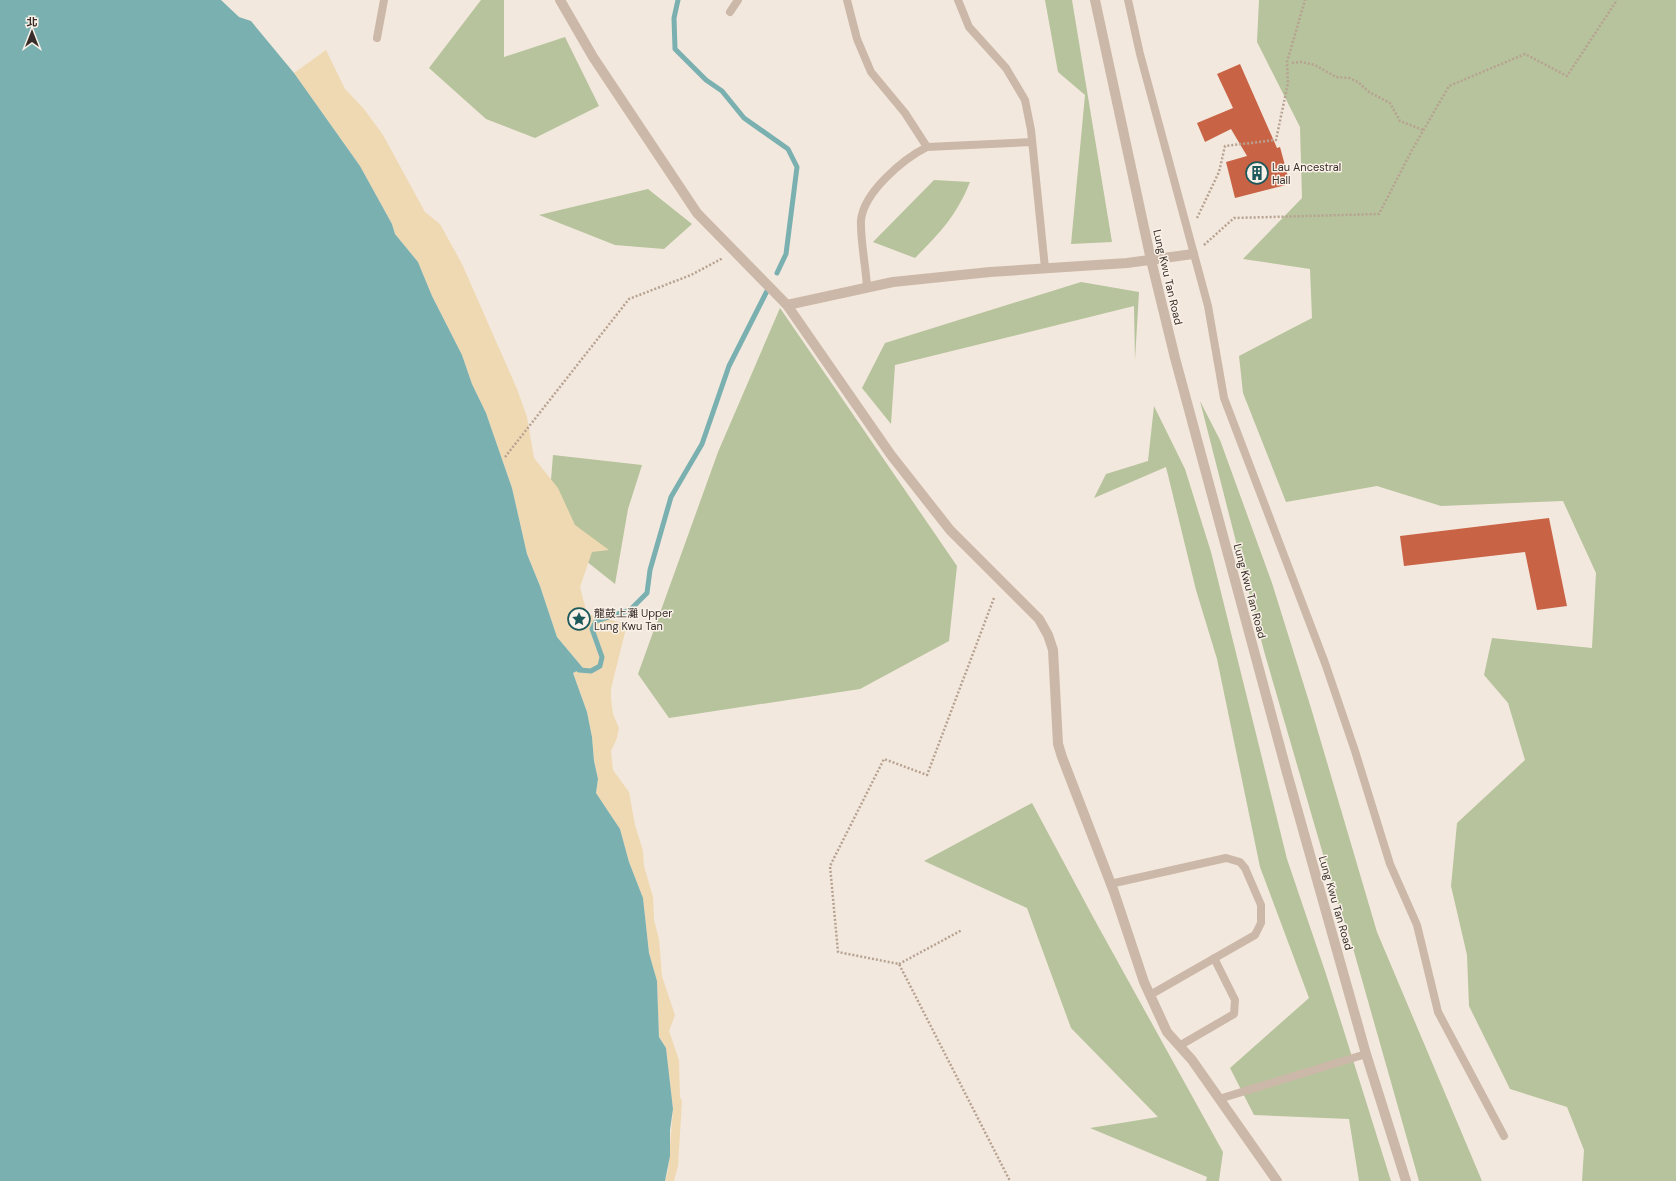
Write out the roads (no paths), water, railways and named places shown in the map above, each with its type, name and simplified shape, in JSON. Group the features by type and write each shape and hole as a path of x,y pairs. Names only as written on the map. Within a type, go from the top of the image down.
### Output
{"street":[{"path":"560,0 593,57 697,213 787,305 890,455 950,530 1039,619 1048,635 1054,661 1058,744 1150,995 1167,1032 1192,1060 1277,1181"},
{"name":"Lung Kwu Tan Road","path":"1095,0 1151,260 1177,366 1284,766 1366,1054 1406,1181"},
{"path":"787,305 900,281 990,272 1151,260 1193,254"}],"lane":[{"path":"377,38 384,0"},
{"path":"730,12 738,0"},
{"path":"847,0 857,39 872,72 905,113 927,148"},
{"path":"958,0 969,27 1006,68 1025,100 1032,142 1045,268"},
{"path":"1128,0 1140,54 1187,234 1208,306 1224,398 1327,670 1355,751 1390,864 1417,925 1438,1012 1504,1136"},
{"path":"867,287 861,220 868,199 890,174 913,154 927,148 1032,142"},
{"path":"1110,884 1226,858 1240,862 1245,868 1261,905 1261,923 1255,935 1150,995"},
{"path":"1179,1046 1234,1014 1235,1000 1214,958"},
{"path":"1219,1099 1366,1054"}],"water":[{"path":"0,0 221,0 239,17 251,21 294,73 360,166 392,224 395,234 418,262 432,296 462,355 472,384 486,413 512,488 527,554 540,586 557,637 583,668 573,673 587,712 592,737 594,761 598,779 596,793 620,829 629,862 643,898 649,953 657,981 659,1037 666,1048 673,1109 670,1130 670,1156 665,1181 0,1181"}],"waterway":[{"path":"678,0 674,18 675,49 706,80 722,91 744,118 788,149 797,167 786,254 777,273"},
{"path":"579,670 591,671 600,666 602,657 592,629 596,621 630,610 647,593 650,570 671,497 702,444 729,366 768,289"}],"place":[{"name":"Lau Ancestral Hall","path":"1257,173"},
{"name":"龍鼓上灘 Upper Lung Kwu Tan","path":"579,619"}]}
